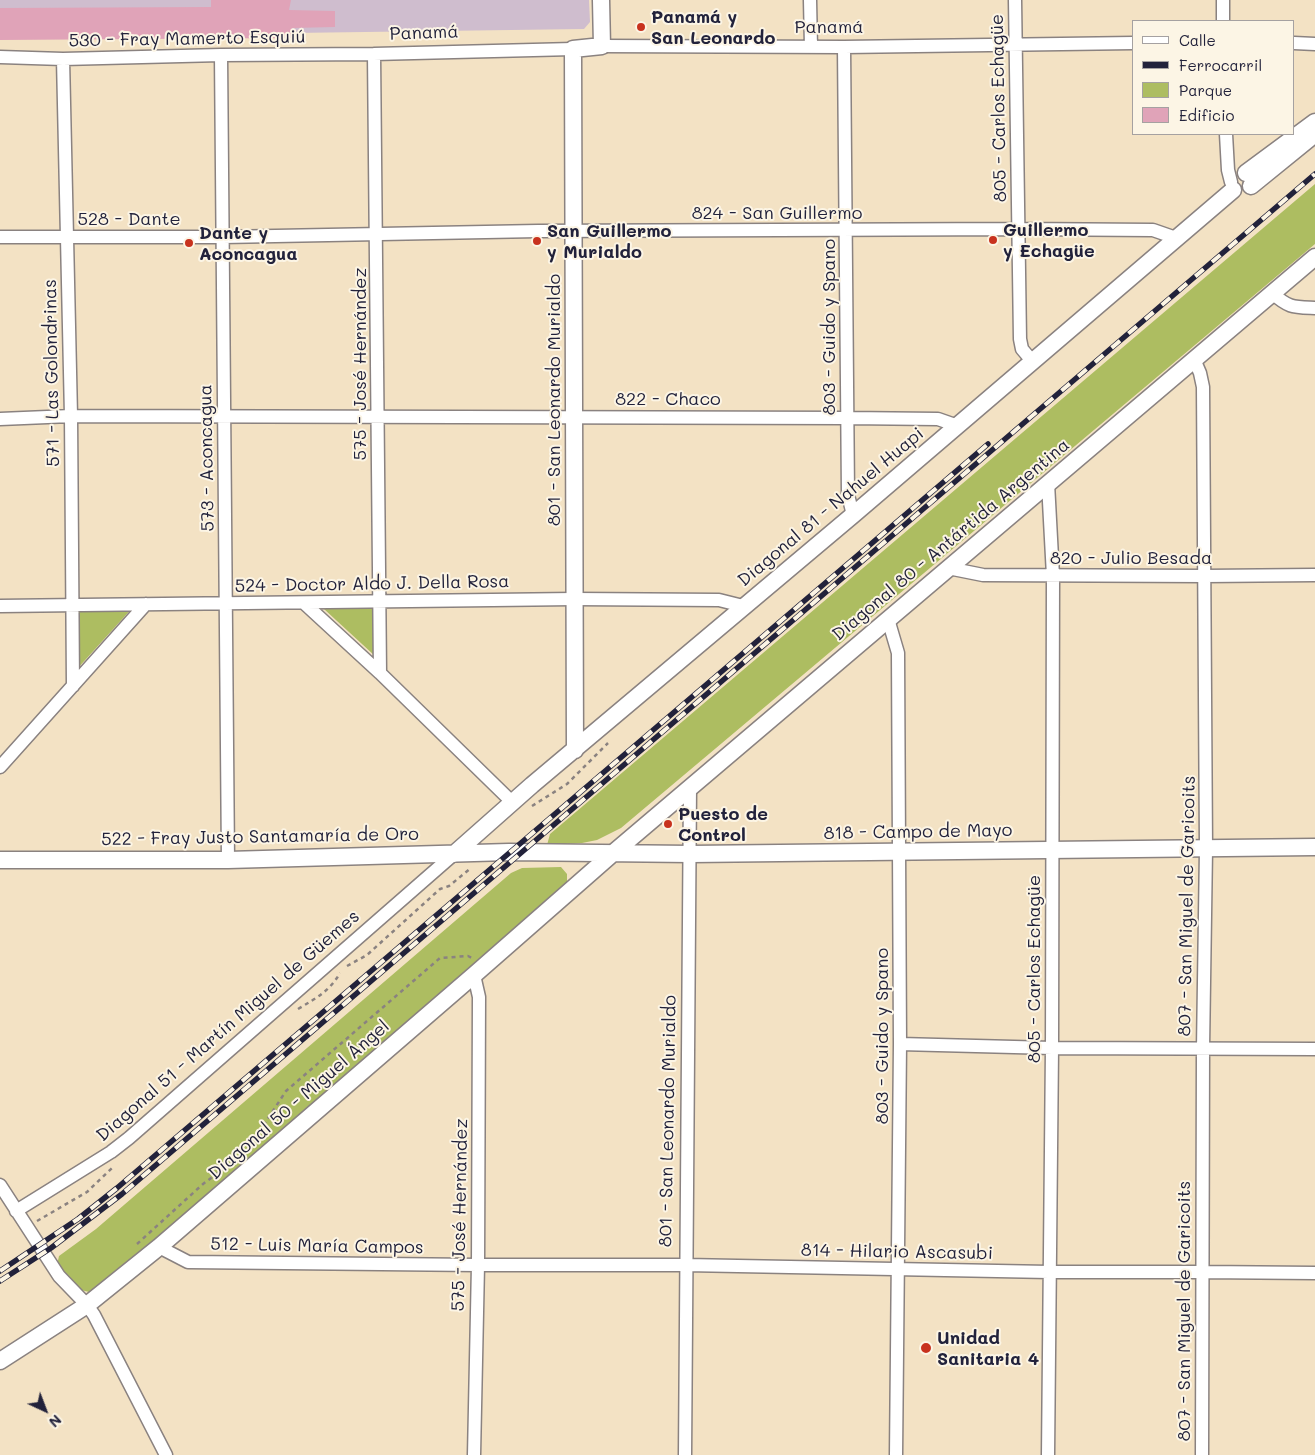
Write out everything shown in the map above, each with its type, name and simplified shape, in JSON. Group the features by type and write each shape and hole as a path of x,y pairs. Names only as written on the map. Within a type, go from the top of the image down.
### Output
{"street":[{"path":"602,0 602,46"},
{"path":"810,0 811,47"},
{"name":"805 - Carlos Echagüe","path":"1015,0 1020,339 1022,349 1033,362"},
{"path":"1223,20 1224,0"},
{"path":"1295,43 1315,44"},
{"name":"Panamá","path":"374,54 573,49 602,46 844,48 1016,44 1132,44"},
{"name":"803 - Guido y Spano","path":"844,48 848,495 853,515"},
{"name":"801 - San Leonardo Murialdo","path":"573,49 575,750"},
{"name":"530 - Fray Mamerto Esquiú","path":"0,58 63,59 374,54"},
{"name":"575 - José Hernández","path":"374,54 380,673"},
{"name":"573 - Aconcagua","path":"221,55 228,860"},
{"name":"571 - Las Golondrinas","path":"63,59 71,416 72,686"},
{"path":"1311,129 1315,114"},
{"name":"Diagonal 81 - Nahuel Huapi","path":"454,854 512,802 1033,362 1241,181 1311,129"},
{"path":"1226,135 1227,155 1241,181"},
{"name":"824 - San Guillermo","path":"377,235 538,231 1018,229 1153,230 1176,238"},
{"name":"528 - Dante","path":"0,238 377,235"},
{"name":"Diagonal 80 - Antártida Argentina","path":"612,854 1315,257"},
{"path":"1272,293 1284,304 1293,307 1315,308"},
{"name":"807 - San Miguel de Garicoits","path":"1194,359 1200,372 1203,388 1205,576 1206,849 1203,1048 1202,1455"},
{"name":"822 - Chaco","path":"0,420 71,416 574,416 938,419 958,426"},
{"name":"805 - Carlos Echagüe","path":"1048,483 1053,576 1052,1048 1048,1455"},
{"name":"820 - Julio Besada","path":"948,568 983,575 1315,575"},
{"name":"524 - Doctor Aldo J. Della Rosa","path":"0,606 574,599 719,600 743,606"},
{"path":"304,603 380,673 512,802"},
{"path":"0,767 146,604"},
{"name":"803 - Guido y Spano","path":"888,619 898,653 900,1044 896,1455"},
{"name":"801 - San Leonardo Murialdo","path":"685,1455 690,787"},
{"name":"818 - Campo de Mayo","path":"521,853 690,854 1315,847"},
{"name":"522 - Fray Justo Santamaría de Oro","path":"0,860 228,860 521,853"},
{"name":"Diagonal 51 - Martín Miguel de Güemes","path":"16,1212 111,1152 129,1138 454,854"},
{"name":"Diagonal 50 - Miguel Ángel","path":"0,1361 87,1305 159,1247 470,970 612,854"},
{"name":"575 - José Hernández","path":"470,970 479,997 478,1265 474,1455"},
{"path":"900,1044 1052,1048 1315,1049"},
{"path":"0,1185 58,1276 87,1305 166,1455"},
{"name":"512 - Luis María Campos","path":"159,1247 188,1262 478,1265"},
{"name":"814 - Hilario Ascasubi","path":"478,1265 686,1265 1049,1272 1315,1273"}],"path":[{"path":"527,810 567,784 609,741"},
{"path":"297,1010 323,994 335,983 342,968 366,955 440,889 448,886 489,853"},
{"path":"258,1143 245,1153 286,1092 440,958 468,956 474,958 470,970"},
{"path":"136,1245 203,1184 238,1158"},
{"path":"31,1224 88,1192 116,1164"}],"shaded area":[{"path":"0,0 589,0 590,22 584,29 0,37"}],"green space":[{"path":"1315,184 1315,244 621,828 597,840 547,845 550,834"},
{"path":"134,606 77,669 79,609"},
{"path":"374,608 375,656 324,609"},
{"path":"561,867 567,874 567,883 139,1253 89,1292 81,1290 57,1265 59,1256 96,1229 511,873 522,868"}],"building":[{"path":"211,0 291,0 289,10 335,11 335,27 292,28 292,38 0,40 0,8 211,7"}],"railway":[{"path":"0,1281 51,1248 122,1194 1315,174"},
{"path":"0,1271 78,1219 117,1188 988,444"}],"place":[{"name":"Panamá y San Leonardo","path":"641,27"},
{"name":"Guillermo y Echagüe","path":"993,240"},
{"name":"San Guillermo y Murialdo","path":"537,241"},
{"name":"Dante y Aconcagua","path":"189,243"},
{"name":"Puesto de Control","path":"668,824"},
{"name":"Unidad Sanitaria 4","path":"926,1348"}]}
